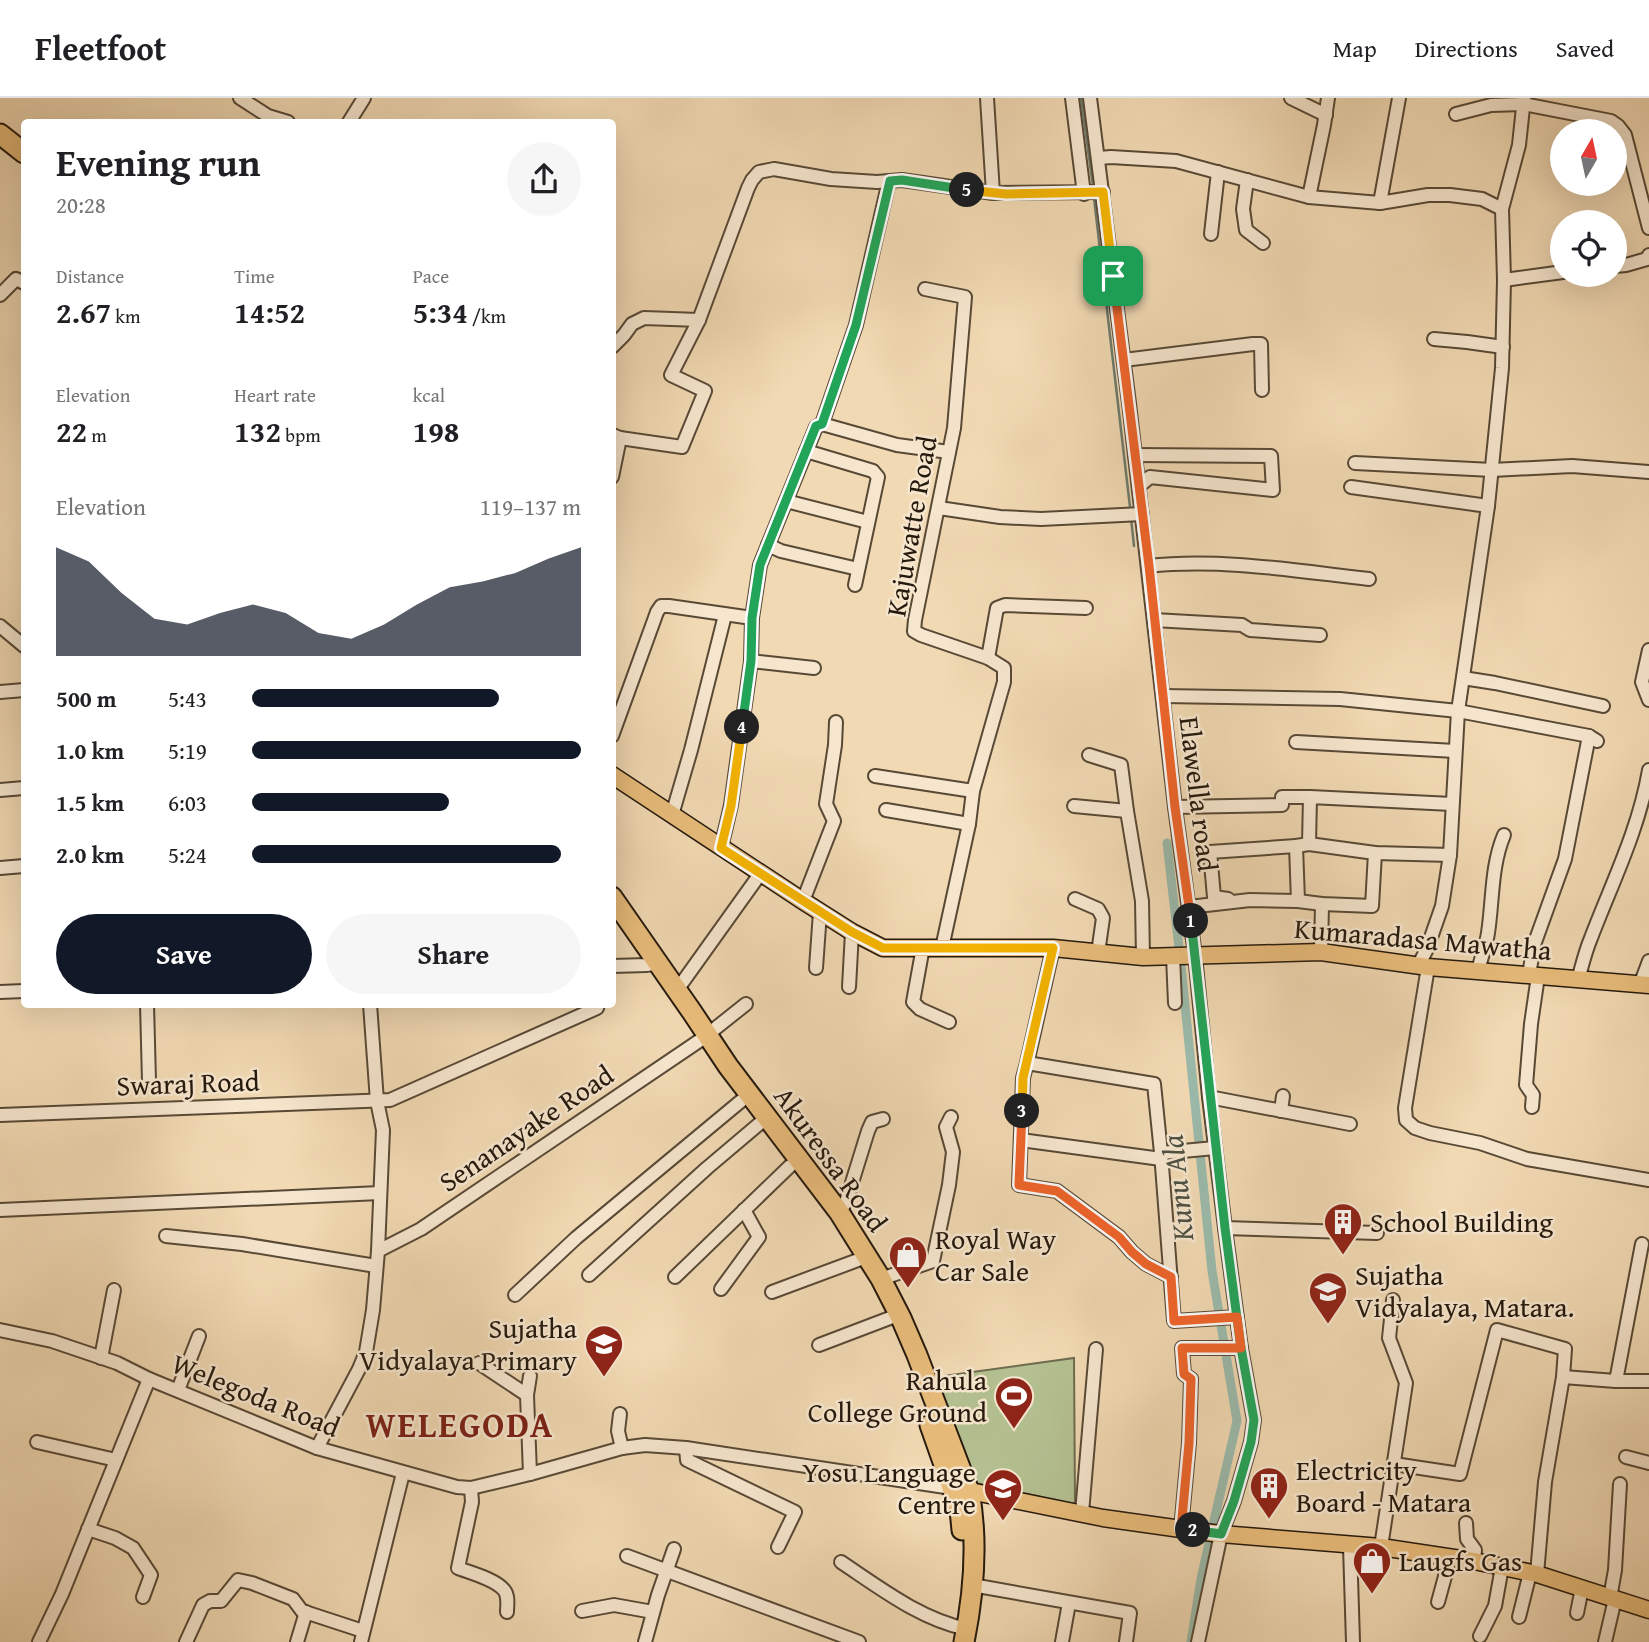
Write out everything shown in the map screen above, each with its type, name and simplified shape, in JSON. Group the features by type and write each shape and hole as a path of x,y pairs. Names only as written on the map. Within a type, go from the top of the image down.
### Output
{"highway":[{"path":"0,121 21,138"},
{"path":"0,134 21,151"},
{"name":"Akuressa Road","path":"616,907 638,960 677,990 741,1101 839,1212 881,1279 901,1318 912,1342 960,1490 963,1554 961,1635"},
{"name":"Akuressa Road","path":"616,924 638,960 728,1066 790,1166 872,1281 890,1318 960,1490 972,1508 972,1585 961,1635"}],"main road":[{"name":"Kumaradasa Mawatha","path":"616,778 760,874 852,932 883,948 1053,948 1143,957 1321,951 1423,966 1645,985"},
{"path":"960,1490 1181,1529 1381,1547 1474,1561 1533,1573 1649,1610"}],"street":[{"path":"240,98 268,116 278,119"},
{"path":"351,119 363,98"},
{"path":"986,98 993,193"},
{"path":"1072,98 1084,194"},
{"name":"Elawella road","path":"1090,98 1149,566 1215,1148 1241,1348 1254,1420 1251,1442 1234,1501 1221,1534 1198,1642"},
{"path":"1292,98 1326,115"},
{"path":"1309,197 1328,98"},
{"path":"1380,203 1399,98"},
{"path":"1524,101 1519,145 1502,209 1503,348 1488,506 1458,710 1450,855 1442,906 1423,966 1405,1108 1406,1120 1415,1128 1430,1133 1480,1143 1527,1158 1649,1180"},
{"path":"1455,114 1491,105 1524,101 1611,121 1625,135 1649,228"},
{"path":"1099,158 1176,161 1309,197 1380,203 1428,195 1450,195 1482,199 1502,209"},
{"path":"616,436 682,447 705,391 671,375 699,320 748,188 759,172 774,169 831,179 877,182 902,180 993,193 1103,192"},
{"path":"1211,234 1218,172"},
{"path":"1247,180 1243,209 1246,230 1263,243"},
{"path":"822,424 856,325 890,181"},
{"path":"1627,265 1647,259 1649,255"},
{"path":"1504,280 1550,274"},
{"path":"0,295 16,279 21,282"},
{"name":"Kajuwatte Road","path":"925,289 965,298 954,428 914,631 988,659"},
{"path":"616,342 632,324 644,318 699,320"},
{"path":"1434,339 1503,348"},
{"path":"1124,360 1261,344 1262,390"},
{"path":"721,848 731,806 751,661 752,618 760,565 816,426 822,424 897,445 949,452"},
{"path":"806,451 873,471 878,477 855,585"},
{"path":"1135,456 1270,456 1273,489 1150,477 1139,486"},
{"path":"1355,463 1492,470 1572,466 1649,472"},
{"path":"1351,487 1488,506"},
{"path":"786,501 868,522"},
{"path":"939,508 1000,517 1041,519 1142,514"},
{"path":"768,545 781,551 858,569"},
{"path":"1149,566 1178,562 1215,563 1369,579"},
{"path":"942,947 973,791 1004,682 1004,668 988,659 997,608 1005,605 1086,608"},
{"path":"616,725 661,606 752,618"},
{"path":"672,815 725,615"},
{"path":"1154,620 1242,625 1250,630 1320,635"},
{"path":"0,625 21,643"},
{"path":"1649,650 1642,682 1649,699"},
{"path":"751,661 814,668"},
{"path":"1463,678 1603,706"},
{"path":"0,692 21,690"},
{"path":"1163,696 1340,699 1458,710 1593,738 1565,859 1534,945 1526,1085 1533,1095 1532,1107"},
{"path":"803,901 834,821 826,803 836,722"},
{"path":"1296,742 1455,751"},
{"path":"1089,755 1121,765 1142,901 1143,957"},
{"path":"1578,980 1636,820 1649,769"},
{"path":"875,776 973,791"},
{"path":"0,790 21,788"},
{"path":"1175,807 1282,805 1282,797 1452,804"},
{"path":"1298,901 1302,845 1310,797"},
{"path":"1074,806 1126,811"},
{"path":"886,810 968,824"},
{"path":"1478,971 1488,935 1498,850 1504,835"},
{"path":"1229,903 1228,899 1214,897 1210,852 1302,845 1375,853 1450,855"},
{"path":"1189,908 1250,900 1372,906 1375,853"},
{"path":"0,867 21,866"},
{"path":"677,990 760,874"},
{"path":"1075,899 1098,909 1103,918 1098,953"},
{"path":"1321,951 1322,904"},
{"path":"816,968 820,912"},
{"path":"849,987 852,932"},
{"path":"923,947 913,1002 920,1009 949,1022"},
{"path":"1053,948 1023,1078 1019,1185 1057,1191 1119,1237 1146,1264 1171,1277"},
{"path":"1173,956 1175,1003"},
{"path":"1645,985 1649,961"},
{"path":"0,992 21,991"},
{"name":"Senanayake Road","path":"378,1251 421,1229 703,1038 746,1004"},
{"path":"147,1008 149,1082"},
{"path":"317,1448 366,1352 373,1310 383,1130 377,1101 370,1008"},
{"name":"Swaraj Road","path":"0,1115 390,1100 597,1008"},
{"path":"1027,1063 1154,1084 1174,1321 1237,1317"},
{"path":"1281,1111 1283,1096"},
{"path":"1209,1097 1350,1124"},
{"path":"515,1295 576,1238 741,1101"},
{"path":"881,1279 933,1261 949,1185 953,1152 946,1127 951,1117"},
{"path":"839,1212 846,1202 868,1130 872,1122 883,1119"},
{"path":"589,1275 707,1168 769,1132"},
{"path":"1021,1140 1161,1156 1215,1148"},
{"path":"675,1277 790,1166"},
{"path":"0,1210 380,1193"},
{"path":"721,1289 759,1237 744,1210"},
{"path":"1225,1228 1377,1233"},
{"path":"166,1236 242,1244 376,1266"},
{"path":"1616,1381 1642,1244"},
{"path":"772,1292 858,1260"},
{"path":"101,1358 114,1290"},
{"path":"1381,1547 1406,1383 1389,1338 1392,1300"},
{"path":"819,1345 890,1318"},
{"name":"Welegoda Road","path":"0,1330 52,1341 117,1363 149,1379 317,1448 457,1487 471,1488 622,1448 645,1445 686,1448 960,1490"},
{"path":"1394,1464 1460,1474 1497,1330 1565,1349 1533,1573 1519,1617"},
{"path":"178,1390 199,1336"},
{"path":"1181,1529 1189,1443 1191,1379 1184,1374 1182,1348 1241,1348"},
{"path":"1082,1513 1096,1349"},
{"path":"479,1363 527,1395"},
{"path":"530,1376 527,1395 530,1474"},
{"path":"1563,1377 1649,1381"},
{"path":"39,1642 62,1594 149,1379"},
{"path":"620,1414 618,1431 622,1448"},
{"path":"37,1441 116,1460"},
{"path":"686,1448 687,1460 795,1512 778,1547"},
{"path":"1626,1457 1649,1463"},
{"path":"186,1642 203,1605 211,1601 221,1601 238,1580 293,1599 302,1611 362,1636 403,1473"},
{"path":"1605,1642 1615,1570 1620,1484"},
{"path":"471,1488 472,1502 458,1568 488,1579 504,1590 508,1598 507,1612"},
{"path":"1466,1523 1467,1539 1475,1550 1474,1561"},
{"path":"88,1529 115,1538 133,1548 152,1575 143,1597"},
{"path":"1350,1546 1353,1642"},
{"path":"645,1642 674,1549"},
{"path":"626,1556 859,1642"},
{"path":"1438,1602 1450,1558"},
{"path":"841,1562 905,1604 961,1635"},
{"path":"1480,1636 1495,1606 1503,1567"},
{"path":"972,1585 1130,1613 1126,1642"},
{"path":"1577,1613 1582,1588"},
{"path":"1062,1642 1069,1603"},
{"path":"582,1611 614,1605 653,1612"},
{"path":"297,1642 306,1612"}],"green space":[{"name":"Rahula College Ground","path":"1074,1358 1075,1504 971,1482 936,1377"}],"waterway":[{"path":"1081,98 1093,186"},
{"path":"1094,198 1130,507"},
{"path":"1131,518 1134,546"},
{"name":"Kunu Ala","path":"1167,843 1212,1271 1237,1421 1213,1525"},
{"name":"Kunu Ala","path":"1191,1642 1209,1543"}],"place":[{"name":"School Building","path":"1343,1256"},
{"name":"Royal Way Car Sale","path":"908,1289"},
{"name":"Sujatha Vidyalaya, Matara.","path":"1328,1325"},
{"name":"Sujatha Vidyalaya Primary","path":"604,1378"},
{"name":"Rahula College Ground","path":"1014,1430"},
{"name":"Electricity Board - Matara","path":"1269,1520"},
{"name":"Yosu Language Centre","path":"1003,1522"},
{"name":"Laugfs Gas","path":"1372,1595"}],"district":[{"name":"WELEGODA","path":"460,1425"}],"route":[{"path":"1113,276 1103,192 993,193 902,180 890,181 856,325 822,424 816,426 760,565 752,618 751,661 731,806 721,848 852,932 883,948 1053,948 1023,1078 1019,1185 1057,1191 1119,1237 1146,1264 1171,1277 1174,1321 1237,1317 1241,1348 1182,1348 1184,1374 1191,1379 1189,1443 1181,1529 1221,1534 1234,1501 1251,1442 1254,1420 1241,1348 1237,1317 1225,1228 1195,955 1175,807 1149,566 1113,276"}]}
